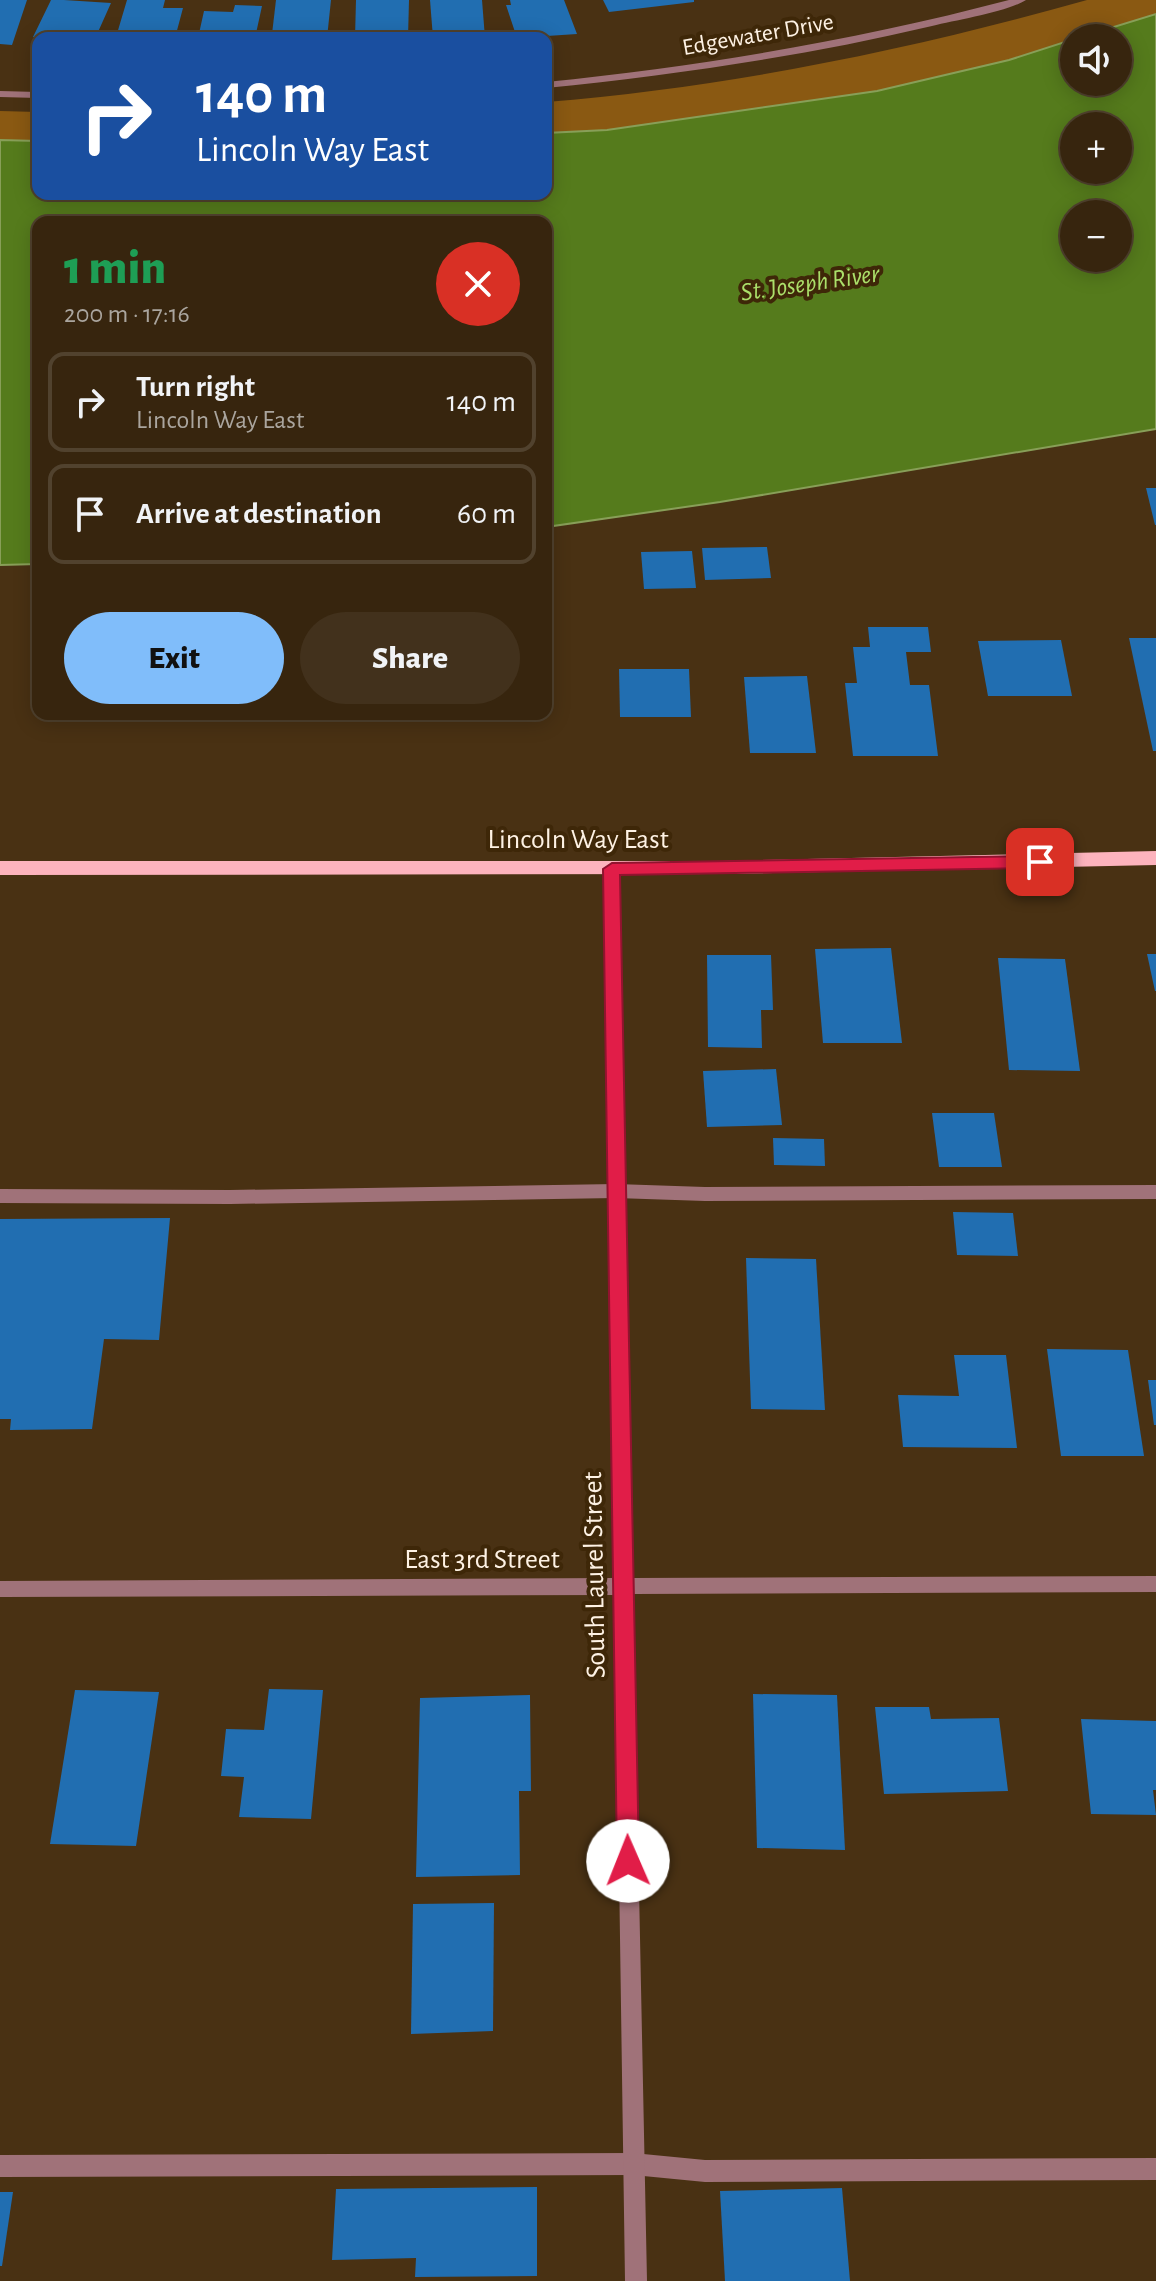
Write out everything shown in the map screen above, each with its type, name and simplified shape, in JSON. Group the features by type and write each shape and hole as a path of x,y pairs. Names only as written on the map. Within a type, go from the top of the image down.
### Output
{"main road":[{"name":"Lincoln Way East","path":"0,868 612,869 1011,864 1156,858"}],"street":[{"name":"Edgewater Drive","path":"552,84 793,52 923,25 1021,0"},
{"path":"0,94 32,95"},
{"name":"South Laurel Street","path":"612,869 636,2281"},
{"path":"0,1196 230,1197 616,1191 705,1194 1156,1192"},
{"name":"East 3rd Street","path":"0,1589 1156,1584"},
{"path":"0,2166 633,2164 705,2171 1156,2169"}],"shaded area":[{"path":"1087,0 1156,0 1156,14 1124,24 1060,24 1060,44 1009,60 877,91 607,130 552,133 552,101 751,76 954,35"},
{"path":"0,111 32,112 32,141 0,140"}],"water":[{"name":"St. Joseph River","path":"1156,14 1156,429 720,502 552,526 552,216 32,216 32,564 0,565 0,140 32,141 32,200 552,200 552,133 607,130 877,91 1009,60 1060,44 1060,96 1132,96 1132,24 1124,24"}],"building":[{"path":"0,0 27,0 12,45 0,44"},
{"path":"51,0 111,3 98,32 35,32"},
{"path":"127,0 165,0 163,8 183,8 177,32 117,32"},
{"path":"276,0 331,0 328,32 272,32"},
{"path":"356,0 409,0 408,32 355,32"},
{"path":"430,0 482,0 485,32 433,32"},
{"path":"510,0 564,0 577,34 552,36 552,32 515,32 506,5 511,5"},
{"path":"603,0 694,0 694,2 609,12"},
{"path":"235,5 262,6 256,32 199,32 204,11 233,12"},
{"path":"1146,488 1156,488 1156,525 1155,525"},
{"path":"767,547 771,578 705,580 702,548"},
{"path":"692,551 696,588 644,589 641,552"},
{"path":"868,627 928,627 931,652 906,652 910,685 929,685 938,756 853,756 845,683 857,683 853,647 870,647"},
{"path":"1129,638 1156,638 1156,751 1153,751"},
{"path":"1061,640 1072,696 988,696 978,641"},
{"path":"619,669 689,669 691,717 620,717"},
{"path":"807,676 816,753 750,753 744,677"},
{"path":"891,948 902,1043 823,1043 815,949"},
{"path":"1147,954 1156,954 1156,991 1155,991"},
{"path":"707,955 771,955 773,1010 761,1010 762,1048 708,1047"},
{"path":"998,958 1065,959 1080,1071 1009,1070"},
{"path":"776,1069 782,1125 707,1127 703,1071"},
{"path":"932,1113 994,1113 1002,1167 939,1167"},
{"path":"773,1138 824,1139 825,1166 774,1165"},
{"path":"953,1212 1013,1213 1018,1256 957,1255"},
{"path":"170,1218 159,1340 104,1339 92,1429 10,1430 11,1419 0,1419 0,1219"},
{"path":"746,1258 816,1259 825,1410 751,1409"},
{"path":"1047,1349 1128,1350 1144,1456 1061,1456"},
{"path":"954,1355 1006,1355 1017,1448 903,1447 898,1395 959,1396"},
{"path":"1148,1380 1156,1380 1156,1425 1154,1425"},
{"path":"269,1689 323,1690 311,1819 239,1817 244,1777 221,1776 226,1729 264,1730"},
{"path":"75,1690 159,1692 136,1846 50,1844"},
{"path":"753,1694 837,1695 845,1850 757,1848"},
{"path":"530,1695 531,1791 519,1791 520,1875 416,1877 420,1698"},
{"path":"875,1707 929,1707 931,1719 999,1718 1008,1791 884,1794"},
{"path":"1081,1719 1156,1721 1156,1790 1153,1790 1156,1815 1091,1814"},
{"path":"494,1903 493,2031 411,2034 413,1904"},
{"path":"537,2187 537,2276 415,2277 416,2258 332,2260 336,2189"},
{"path":"842,2188 850,2281 725,2281 720,2191"},
{"path":"0,2192 13,2192 2,2266 0,2266"}],"route":[{"path":"628,1861 612,869 1040,862"}]}
